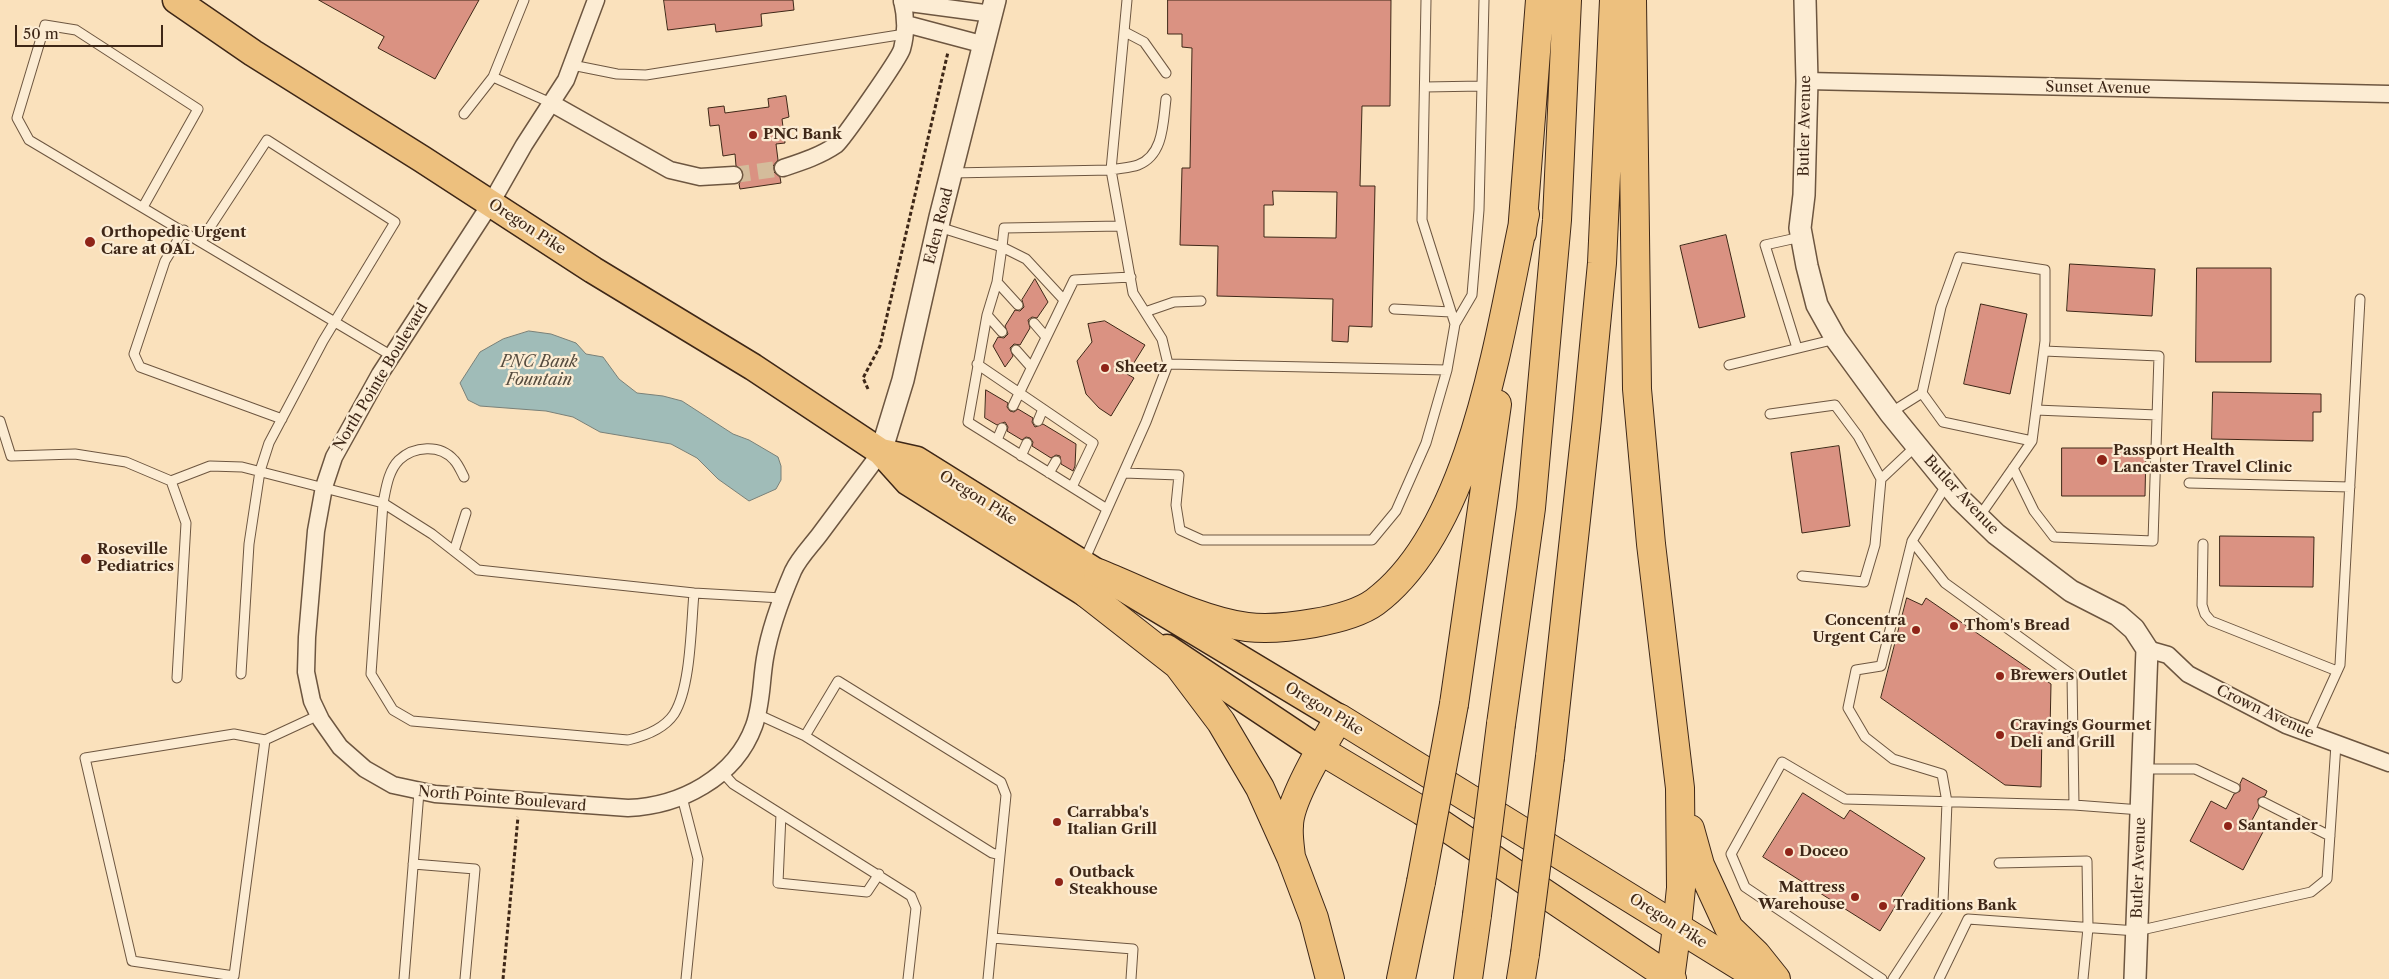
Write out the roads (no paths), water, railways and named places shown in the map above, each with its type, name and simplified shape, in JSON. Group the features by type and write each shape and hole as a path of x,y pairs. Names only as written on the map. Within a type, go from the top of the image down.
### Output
{"highway":[{"path":"1401,979 1454,704 1525,214 1540,0"},
{"path":"1468,979 1531,508 1557,220 1567,0"},
{"path":"1523,967 1550,757 1602,263 1614,0"},
{"path":"1632,0 1637,389 1651,544 1680,788 1681,888 1671,979"},
{"path":"1089,577 1199,614 1248,627 1320,622 1347,615 1374,603 1401,579 1423,550 1444,511 1465,461 1490,377 1525,214"},
{"path":"1089,577 1178,665 1220,722 1260,788 1291,857 1314,918 1330,979"},
{"path":"1291,857 1288,825 1295,801 1320,750 1339,718"},
{"name":"Oregon Pike","path":"1339,718 1761,979"},
{"name":"Oregon Pike","path":"1320,750 1422,811 1671,979"},
{"path":"1680,788 1700,865 1729,928 1756,954 1776,979"}],"main road":[{"name":"Oregon Pike","path":"176,0 253,54 593,270 753,367 881,452 908,482 1089,577 1339,718"},
{"name":"Oregon Pike","path":"1089,577 1320,750"}],"street":[{"name":"North Pointe Boulevard","path":"596,0 566,80 491,204 392,356 334,457 324,486 316,531 307,637 306,672 312,701 319,715 340,747 365,769 393,785 419,792 628,808 649,808 682,797 705,786 723,772 743,748 754,726 757,714 764,659 782,598 795,568 881,452"},
{"name":"Butler Avenue","path":"1805,0 1807,82 1804,195 1800,228 1817,305 1836,339 1890,413 1948,484 1978,517 2025,558 2070,591 2118,614 2134,629 2147,649 2135,979"},
{"path":"783,168 806,161 837,144 901,52 906,29 902,1 993,7"},
{"name":"Eden Road","path":"881,452 903,380 938,227 993,7"},
{"path":"906,29 952,35 984,46"},
{"name":"Sunset Avenue","path":"1807,82 2389,94"},
{"path":"551,102 670,170 700,177 734,175"},
{"name":"Crown Avenue","path":"2147,649 2168,655 2188,674 2241,703 2336,744 2389,763"}],"lane":[{"path":"464,114 493,77 524,0"},
{"path":"1089,577 1108,509 1168,364 1162,339 1133,293 1111,170 1127,0"},
{"path":"1426,0 1422,220 1455,324"},
{"path":"1124,473 1179,475 1176,505 1180,530 1202,540 1372,540 1396,511 1422,452 1447,370 1455,324 1472,295 1480,210 1484,0"},
{"path":"143,207 198,109 76,30 45,25 17,118 29,140 143,207 184,230 392,356"},
{"path":"572,65 618,74 646,75 906,29"},
{"path":"1125,32 1144,42 1166,73"},
{"path":"493,77 551,102"},
{"path":"1425,87 1482,86"},
{"path":"952,173 1111,170 1139,165 1152,155 1161,140 1166,99"},
{"path":"201,241 268,140 395,222 323,341 269,443 260,471 248,544 241,674"},
{"path":"1108,509 968,422 986,315 997,282 1004,228 1121,226"},
{"path":"938,227 1002,247 1026,259 1064,300"},
{"path":"184,230 165,262 134,354 140,367 282,419"},
{"path":"1797,348 1765,245 1802,237"},
{"path":"1890,413 1922,393 1941,306 1959,257 2044,270 2044,351 2032,441 1978,517"},
{"path":"1013,406 1018,392 1074,280 1130,277"},
{"path":"997,282 1018,305"},
{"path":"2309,733 2340,665 2360,299"},
{"path":"1146,312 1174,302 1201,301"},
{"path":"1394,309 1451,312"},
{"path":"986,315 1002,332"},
{"path":"1034,323 1046,337"},
{"path":"1729,365 1836,339"},
{"path":"1016,350 1031,367"},
{"path":"2013,468 2034,511 2054,537 2153,541 2159,356 2044,351"},
{"path":"977,364 1092,443 1072,487"},
{"path":"1168,364 1447,370"},
{"path":"1922,393 1943,422 2032,441"},
{"path":"1770,414 1835,405 1858,436 1881,480 1876,545 1864,582 1802,576"},
{"path":"1038,421 1043,409"},
{"path":"2036,410 2157,415"},
{"path":"0,420 11,456 74,454 126,462 171,482 186,523 177,678"},
{"path":"997,440 1002,428"},
{"path":"1067,438 1072,429"},
{"path":"1022,456 1027,443"},
{"path":"1881,480 1916,446"},
{"path":"464,477 455,460 444,451 430,448 413,451 398,461 388,478 382,503 371,674 393,710 412,721 628,740 644,736 660,727 674,714 685,686 694,593"},
{"path":"1049,473 1056,460"},
{"path":"171,482 210,466 242,467 324,486 382,503 432,534 478,570 694,593 782,598"},
{"path":"2190,483 2350,488"},
{"path":"1893,979 1944,902 1947,802 1942,774 1893,759 1865,737 1848,708 1856,670 1881,666 1912,541 1948,484"},
{"path":"454,551 466,513"},
{"path":"1912,541 1944,583 2072,675 2074,805"},
{"path":"2202,544 2202,605 2205,614 2211,621 2337,671"},
{"path":"805,736 838,681 1001,782 1006,795 988,979"},
{"path":"757,714 805,736 992,853 1000,855"},
{"path":"265,740 234,976 132,961 85,758 234,734 265,740 319,715"},
{"path":"1939,979 1968,920 2137,931 2311,892 2327,879 2336,744"},
{"path":"1882,979 1745,887 1730,854 1782,762 1845,799 2074,805 2140,810"},
{"path":"2142,769 2195,769 2235,788"},
{"path":"723,772 733,784 879,874 911,896 916,908 908,979"},
{"path":"404,979 419,792"},
{"path":"682,797 698,859 686,979"},
{"path":"2263,802 2330,836"},
{"path":"781,814 778,883 868,892 879,874"},
{"path":"1999,862 2087,861 2088,928 2083,979"},
{"path":"413,864 475,869 465,979"},
{"path":"992,938 1133,949 1130,979"}],"water":[{"name":"PNC Bank Fountain","path":"529,331 551,334 576,343 586,354 603,357 619,379 637,393 663,396 682,401 733,434 749,440 778,457 781,466 781,480 776,489 749,501 718,479 697,458 671,444 600,432 573,417 546,411 480,406 468,400 460,383 480,352 503,339"}],"tunnel":[{"path":"734,175 783,168"}],"place":[{"name":"PNC Bank","path":"753,135"},
{"name":"Orthopedic Urgent Care at OAL","path":"90,242"},
{"name":"Sheetz","path":"1105,368"},
{"name":"Passport Health Lancaster Travel Clinic","path":"2102,460"},
{"name":"Roseville Pediatrics","path":"86,559"},
{"name":"Thom's Bread","path":"1954,626"},
{"name":"Concentra Urgent Care","path":"1916,630"},
{"name":"Brewers Outlet","path":"2000,676"},
{"name":"Cravings Gourmet Deli and Grill","path":"2000,735"},
{"name":"Carrabba's Italian Grill","path":"1057,822"},
{"name":"Santander","path":"2228,826"},
{"name":"Doceo","path":"1789,852"},
{"name":"Outback Steakhouse","path":"1059,882"},
{"name":"Mattress Warehouse","path":"1855,897"},
{"name":"Traditions Bank","path":"1883,906"}]}
